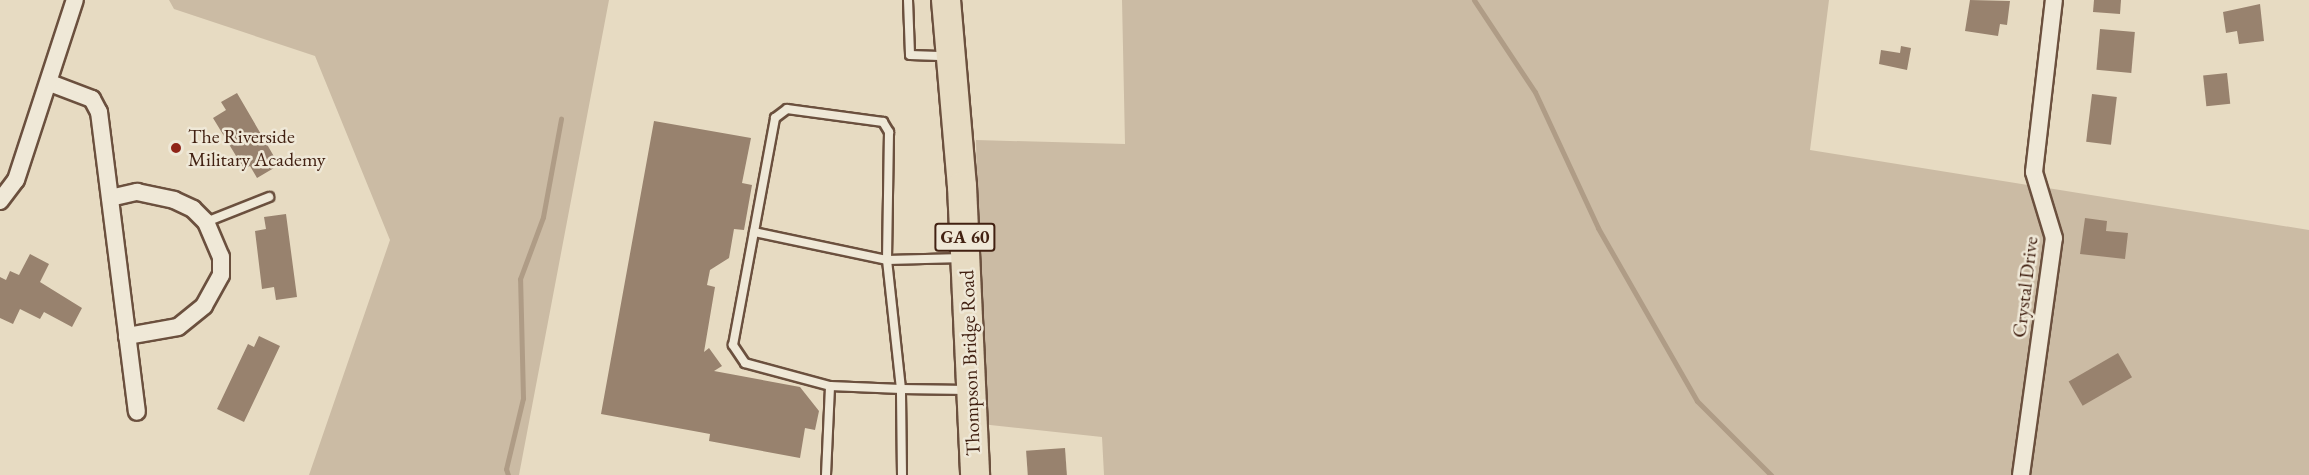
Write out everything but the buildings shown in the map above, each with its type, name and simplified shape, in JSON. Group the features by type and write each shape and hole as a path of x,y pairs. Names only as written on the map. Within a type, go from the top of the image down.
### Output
{"highway":[{"name":"Thompson Bridge Road","path":"946,0 966,258 975,475"}],"street":[{"path":"0,201 16,180 50,83 75,0"},
{"name":"Crystal Drive","path":"2021,475 2054,238 2034,172 2054,0"},
{"path":"50,83 92,99 99,112 137,412"},
{"path":"110,198 137,192 174,200 206,222 221,257 221,275 204,306 178,327 127,336"}],"lane":[{"path":"908,0 910,55 950,56"},
{"path":"902,475 901,389 887,260 890,132 883,122 787,109 775,118 733,345 745,363 830,386 901,389 972,390"},
{"path":"206,222 269,197"},
{"path":"754,232 887,260 966,258"},
{"path":"826,475 830,386"}],"shaded area":[{"path":"169,0 609,0 519,475 309,475 390,240 315,56 174,9"},
{"path":"1122,0 1829,0 1810,150 2309,230 2309,475 1104,475 1102,437 981,424 976,140 1125,144"}],"waterway":[{"path":"1474,0 1535,92 1598,228 1697,401 1771,475"},
{"path":"508,475 506,469 523,398 520,279 543,217 561,119"}],"place":[{"name":"The Riverside Military Academy","path":"176,148"}]}
